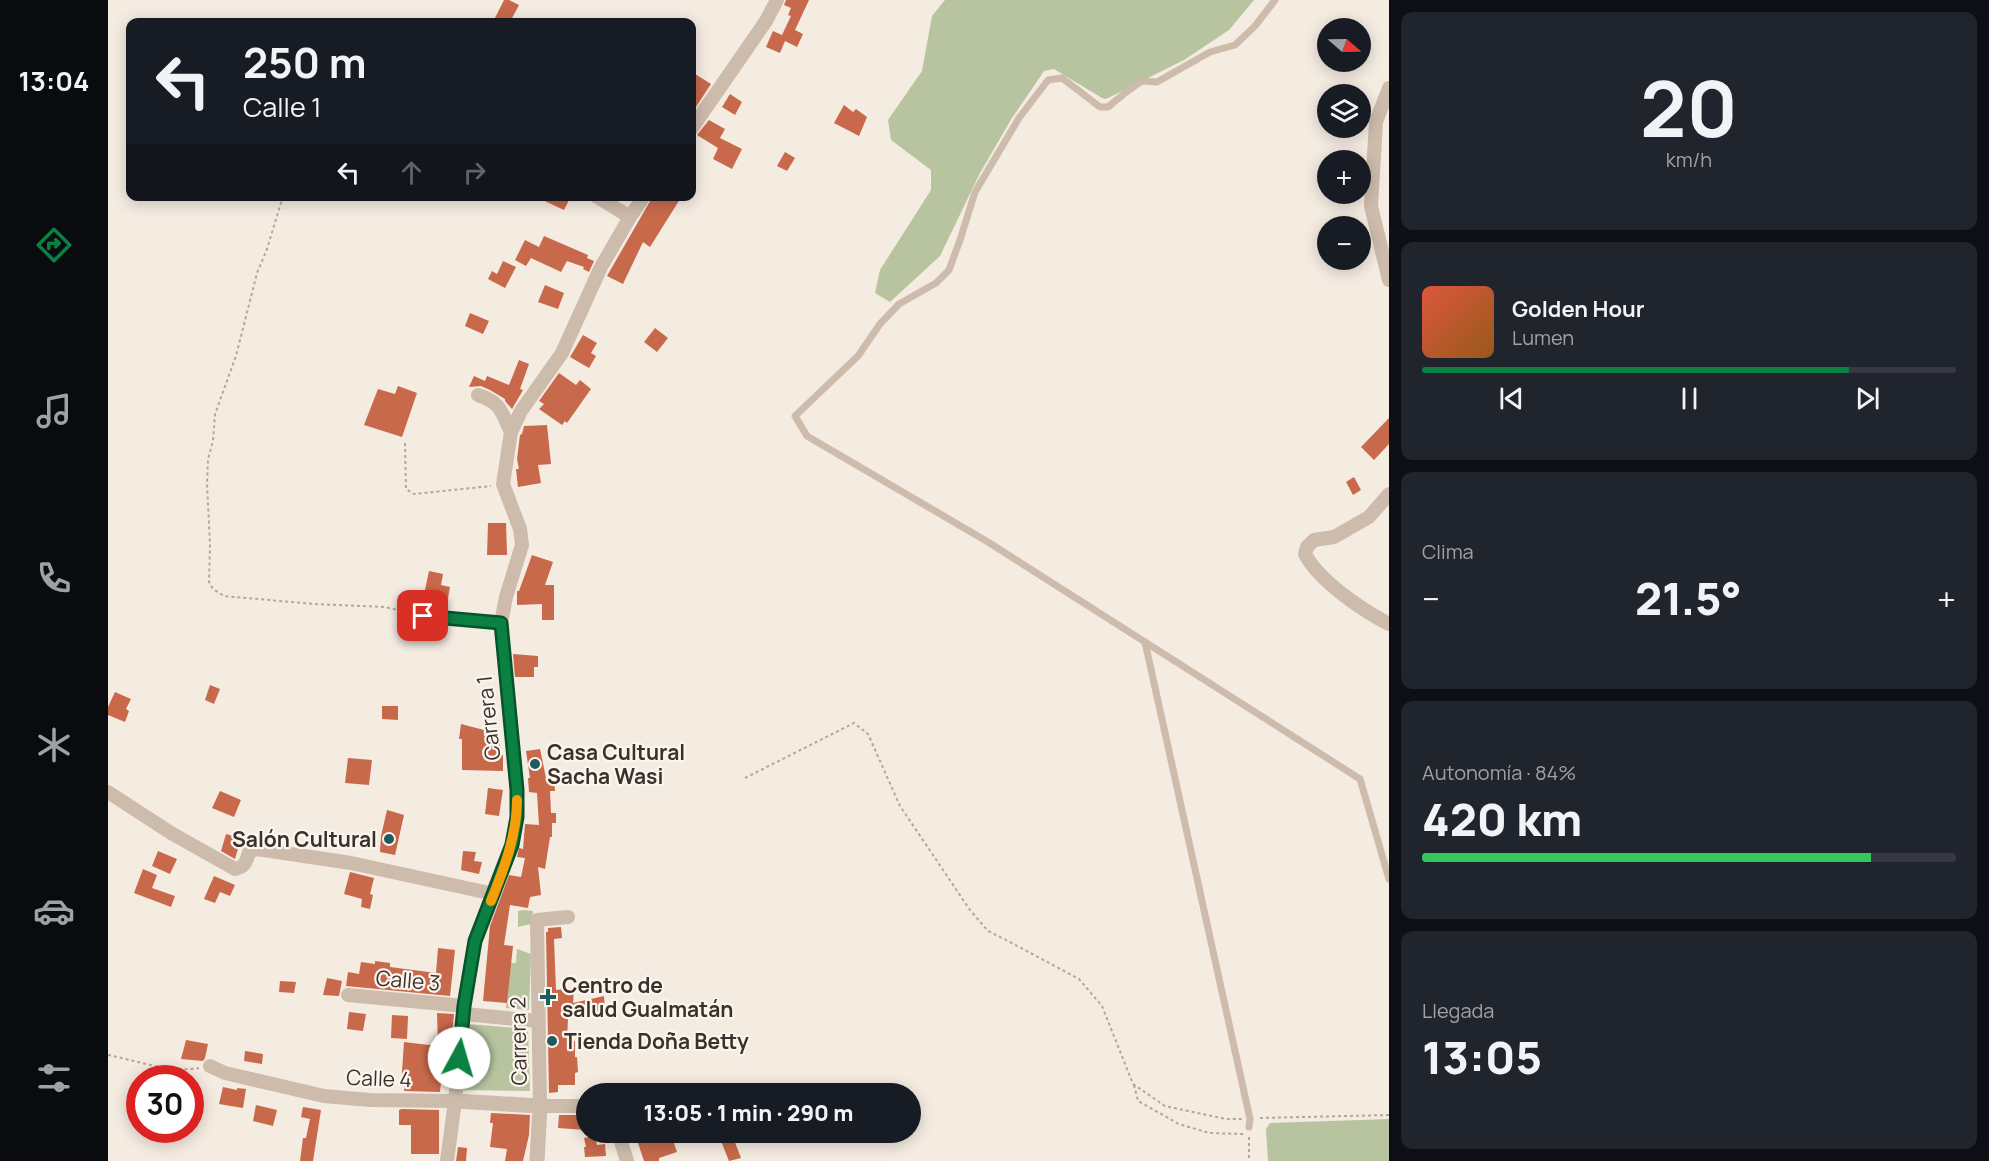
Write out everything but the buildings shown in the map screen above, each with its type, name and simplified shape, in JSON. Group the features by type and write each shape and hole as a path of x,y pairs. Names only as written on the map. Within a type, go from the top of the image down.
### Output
{"street":[{"path":"696,122 766,21 777,0"},
{"path":"1389,88 1376,122 1371,206 1389,280"},
{"path":"604,201 630,217"},
{"name":"Carrera 1","path":"447,1161 464,1010 475,941 512,845 517,817 517,790 501,623 506,597 522,545 520,529 503,484 511,432 521,411 562,353 601,267 641,201"},
{"path":"478,395 491,399 497,404 511,432"},
{"path":"1389,494 1369,517 1334,537 1314,540 1307,547 1305,554 1310,563 1328,581 1363,610 1389,624"},
{"path":"108,792 171,833 235,868 242,867 246,863 249,852 257,849 351,862 494,894"},
{"name":"Carrera 2","path":"537,1161 540,1106 537,920 568,917"},
{"name":"Calle 3","path":"348,995 538,1020"},
{"name":"Calle 4","path":"210,1066 225,1073 324,1096 370,1100 576,1106"},
{"path":"621,1143 627,1161"}],"lane":[{"path":"1275,0 1255,26 1235,45 1210,52 1157,82 1142,81 1108,107 1100,107 1062,78 1048,80 1019,118 975,192 949,270 936,283 899,304 880,324 858,356 795,416 807,436 988,542 1360,779 1389,879"},
{"path":"423,616 501,623"},
{"path":"1145,642 1250,1119 1249,1127"}],"path":[{"path":"281,201 257,273 236,356 215,414 213,441 208,459 207,484 209,582 213,589 224,596 384,608 423,616"},
{"path":"405,443 405,489 414,494 503,484"},
{"path":"745,778 854,723 868,734 900,806 970,910 988,932 1079,979 1102,1006 1138,1101 1179,1124 1209,1132 1249,1134 1249,1161"},
{"path":"108,1055 168,1069 185,1070 210,1066"},
{"path":"1133,1084 1165,1106 1226,1119 1389,1115"}],"green space":[{"path":"945,0 1254,0 1229,30 1184,60 1106,99 1054,69 1044,71 1012,118 980,173 940,256 890,302 875,293 880,270 931,190 931,170 891,140 888,120 922,71 932,16"},
{"path":"518,911 533,911 531,924 518,927"},
{"path":"517,949 531,954 529,1010 506,1008 511,963 516,963"},
{"path":"468,1024 528,1029 530,1091 461,1090"},
{"path":"1389,1119 1389,1161 1268,1161 1266,1129 1270,1123"}],"slow traffic":[{"path":"491,901 512,845 517,817 517,800"}],"place":[{"name":"Casa Cultural Sacha Wasi","path":"535,764"},
{"name":"Salón Cultural","path":"389,839"},
{"name":"Centro de salud Gualmatán","path":"548,997"},
{"name":"Tienda Doña Betty","path":"552,1041"}],"route":[{"path":"423,616 501,623 517,790 517,817 512,845 475,941 464,1006 459,1058"}]}
